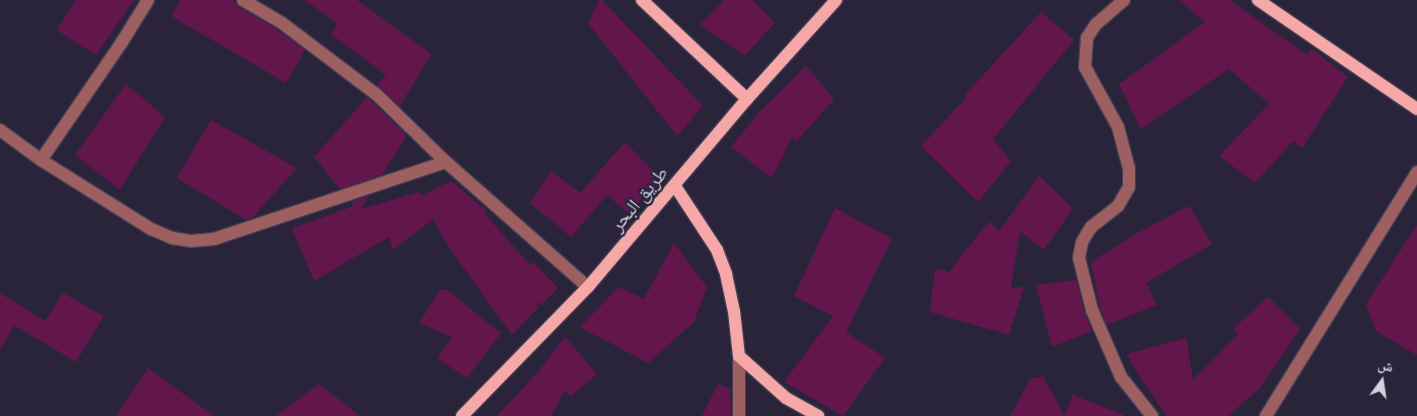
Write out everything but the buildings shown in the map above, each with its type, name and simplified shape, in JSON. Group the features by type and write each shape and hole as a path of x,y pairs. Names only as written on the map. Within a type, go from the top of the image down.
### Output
{"main road":[{"path":"642,0 747,98"},
{"name":"طريق البحر","path":"462,416 588,287 675,186 747,98 836,0"},
{"path":"1258,0 1417,109"},
{"path":"675,186 717,250 726,274 740,356 786,398 818,416"}],"street":[{"path":"41,160 122,42 148,0"},
{"path":"242,0 282,23 376,94 446,162 588,287"},
{"path":"1124,0 1096,24 1087,38 1085,67 1118,127 1129,169 1129,187 1118,206 1091,227 1082,242 1079,258 1092,310 1121,376 1152,416"},
{"path":"0,130 41,160 151,229 172,238 192,241 214,239 446,162"},
{"path":"1266,416 1417,172"},
{"path":"739,416 740,356"}]}
